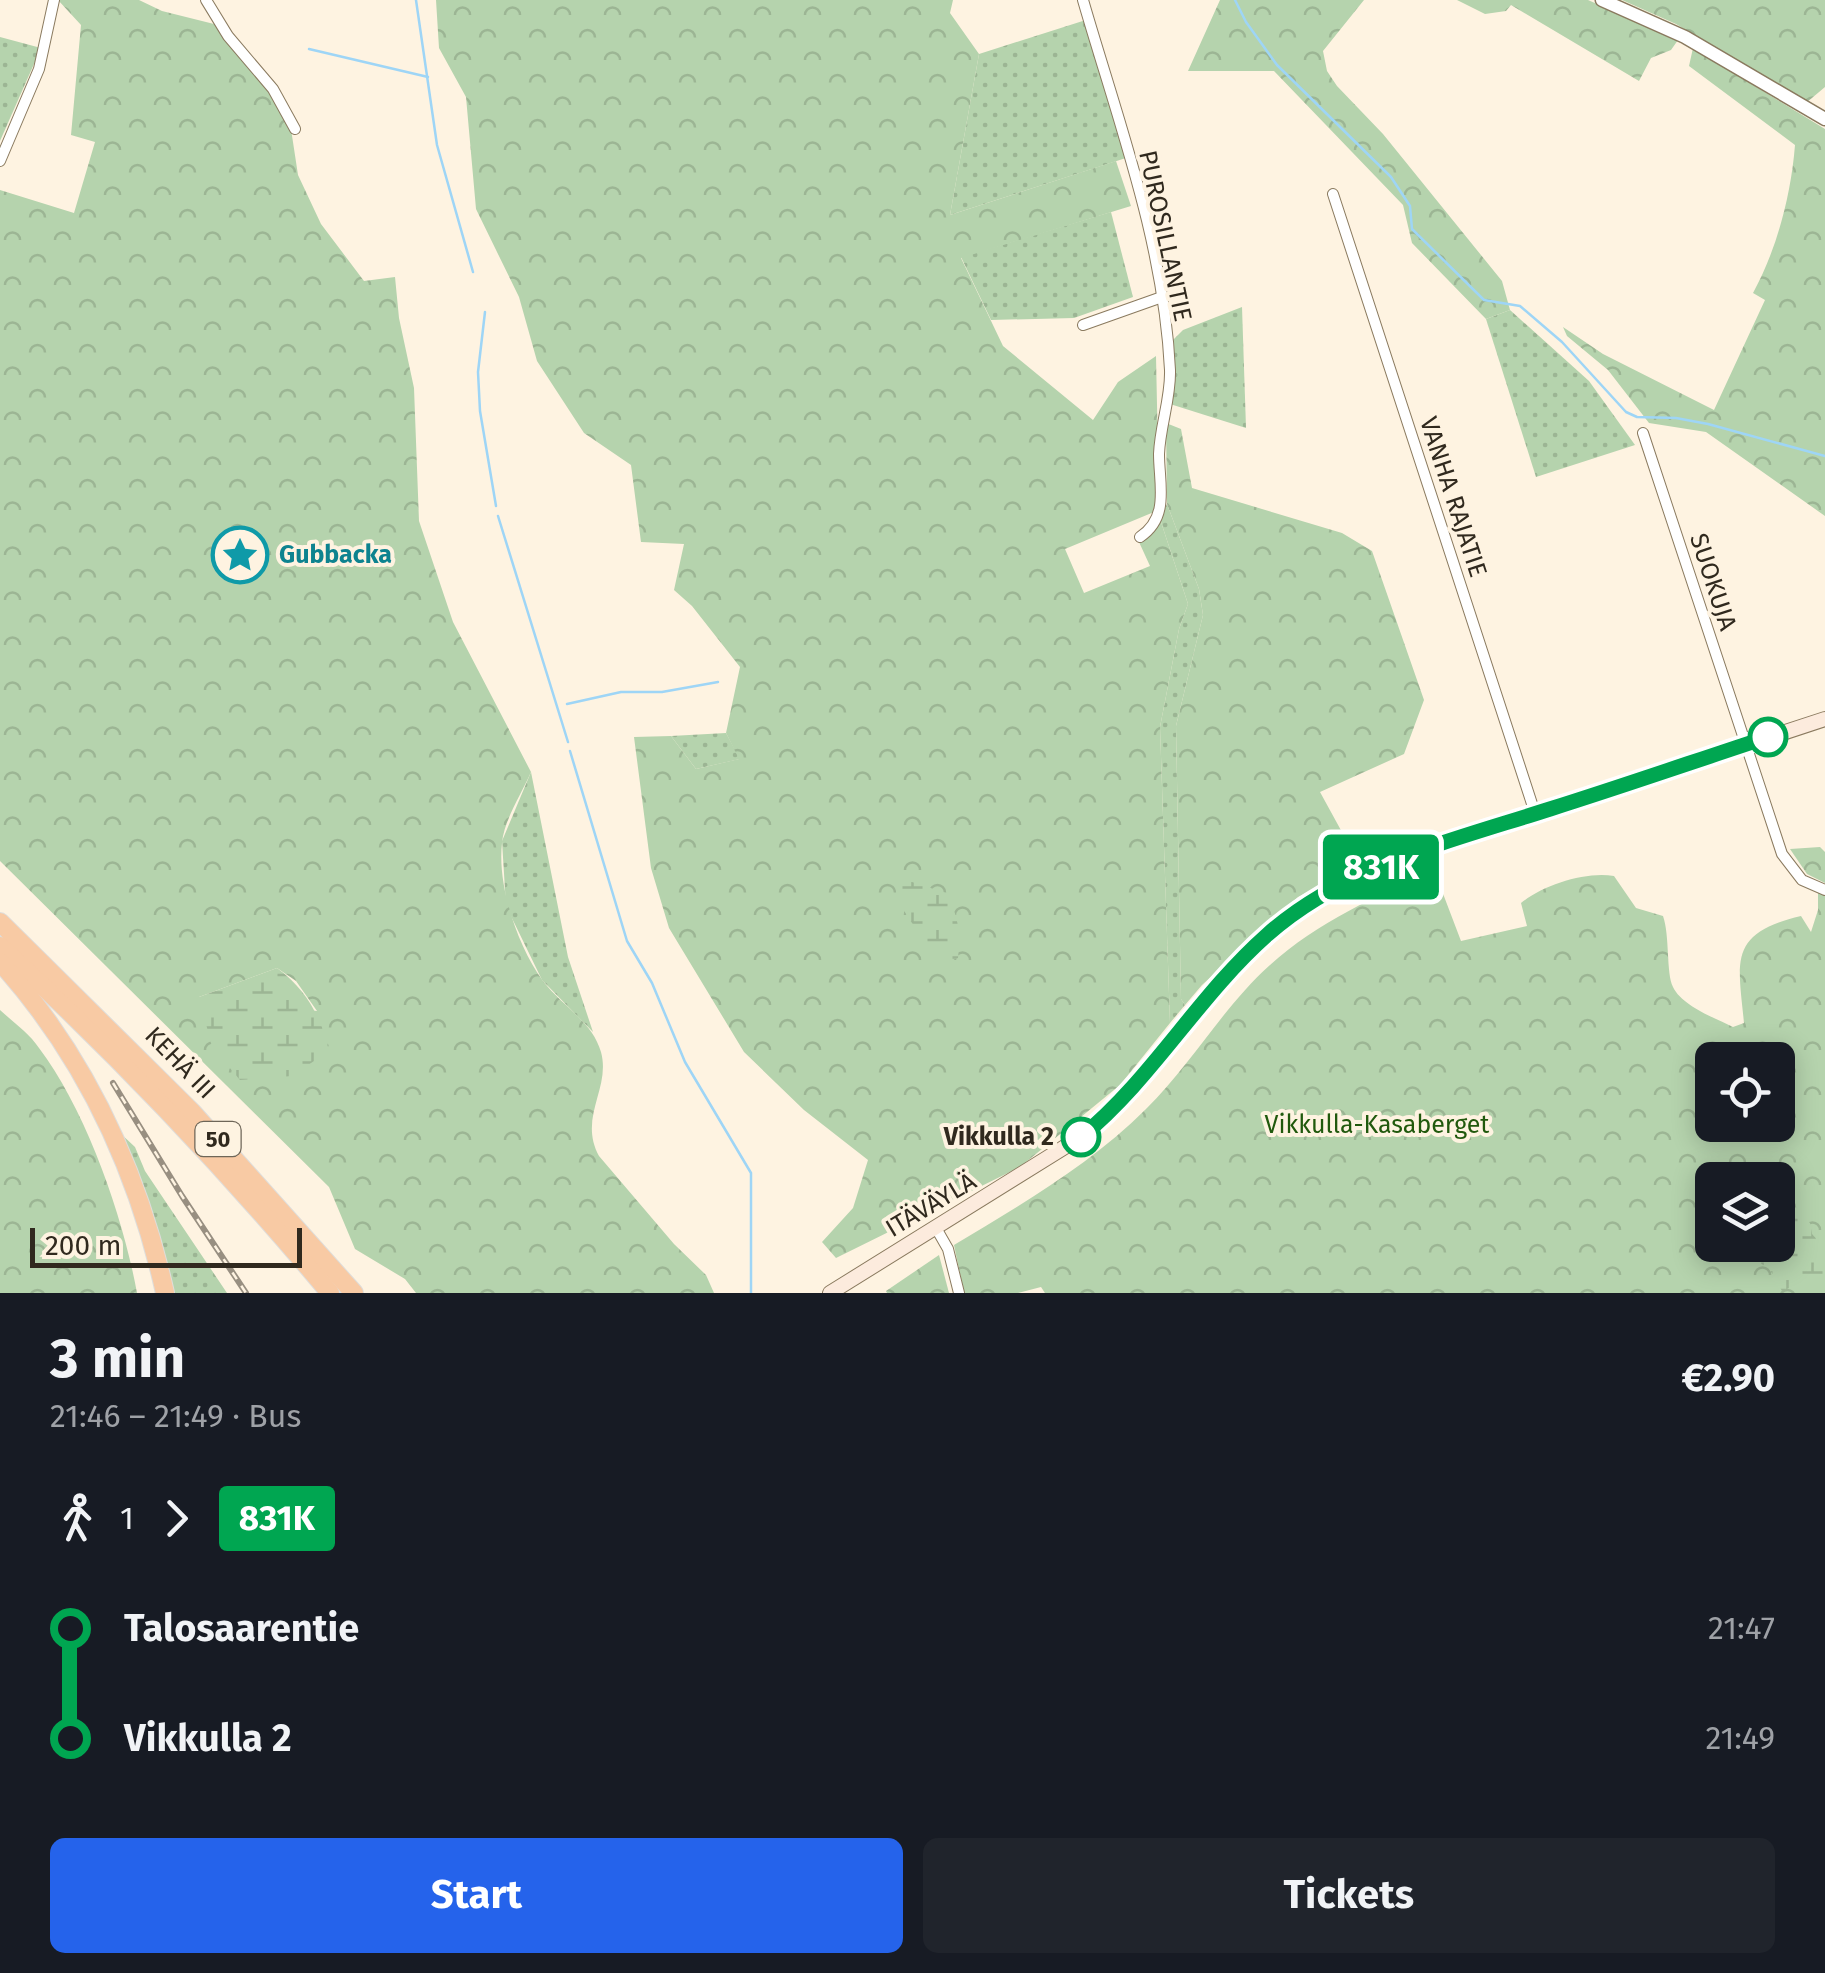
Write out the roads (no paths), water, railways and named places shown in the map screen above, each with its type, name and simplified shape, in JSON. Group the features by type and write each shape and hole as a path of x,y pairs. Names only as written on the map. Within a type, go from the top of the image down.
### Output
{"highway":[{"name":"KEHÄ III","path":"0,922 192,1112 354,1293"},
{"path":"0,946 188,1133 330,1293"},
{"path":"0,962 46,1016 100,1102 139,1197 165,1293"}],"main road":[{"name":"ITÄVÄYLÄ","path":"830,1293 1042,1164 1089,1130 1268,934 1334,889 1418,853 1825,719"}],"street":[{"path":"0,161 39,69 54,0"},
{"path":"206,0 228,36 284,106 294,129"},
{"name":"PUROSILLANTIE","path":"1083,0 1148,223 1162,296 1170,375 1159,452 1162,503 1152,529 1140,536"},
{"path":"1602,0 1686,37 1825,119"},
{"name":"VANHA RAJATIE","path":"1332,194 1535,813"},
{"path":"1083,326 1162,296"},
{"name":"SUOKUJA","path":"1643,432 1787,864 1802,880 1825,890"},
{"path":"936,1228 948,1249 959,1293"}],"waterway":[{"path":"416,0 437,145 473,272"},
{"path":"1235,0 1277,65 1391,177 1410,206 1412,229 1484,300 1520,306 1562,342 1626,412 1637,417 1708,424 1825,456"},
{"path":"309,49 428,77"},
{"path":"485,312 478,372 480,411 496,506"},
{"path":"498,516 568,742"},
{"path":"567,704 621,692 662,692 718,682"},
{"path":"570,751 627,941 652,983 685,1062 751,1173 751,1293"}],"railway":[{"path":"113,1083 246,1293"}],"place":[{"name":"Gubbacka","path":"240,555"},
{"name":"Vikkulla 2","path":"1081,1137"}],"park label":[{"name":"Vikkulla-Kasaberget","path":"1377,1125"}]}
